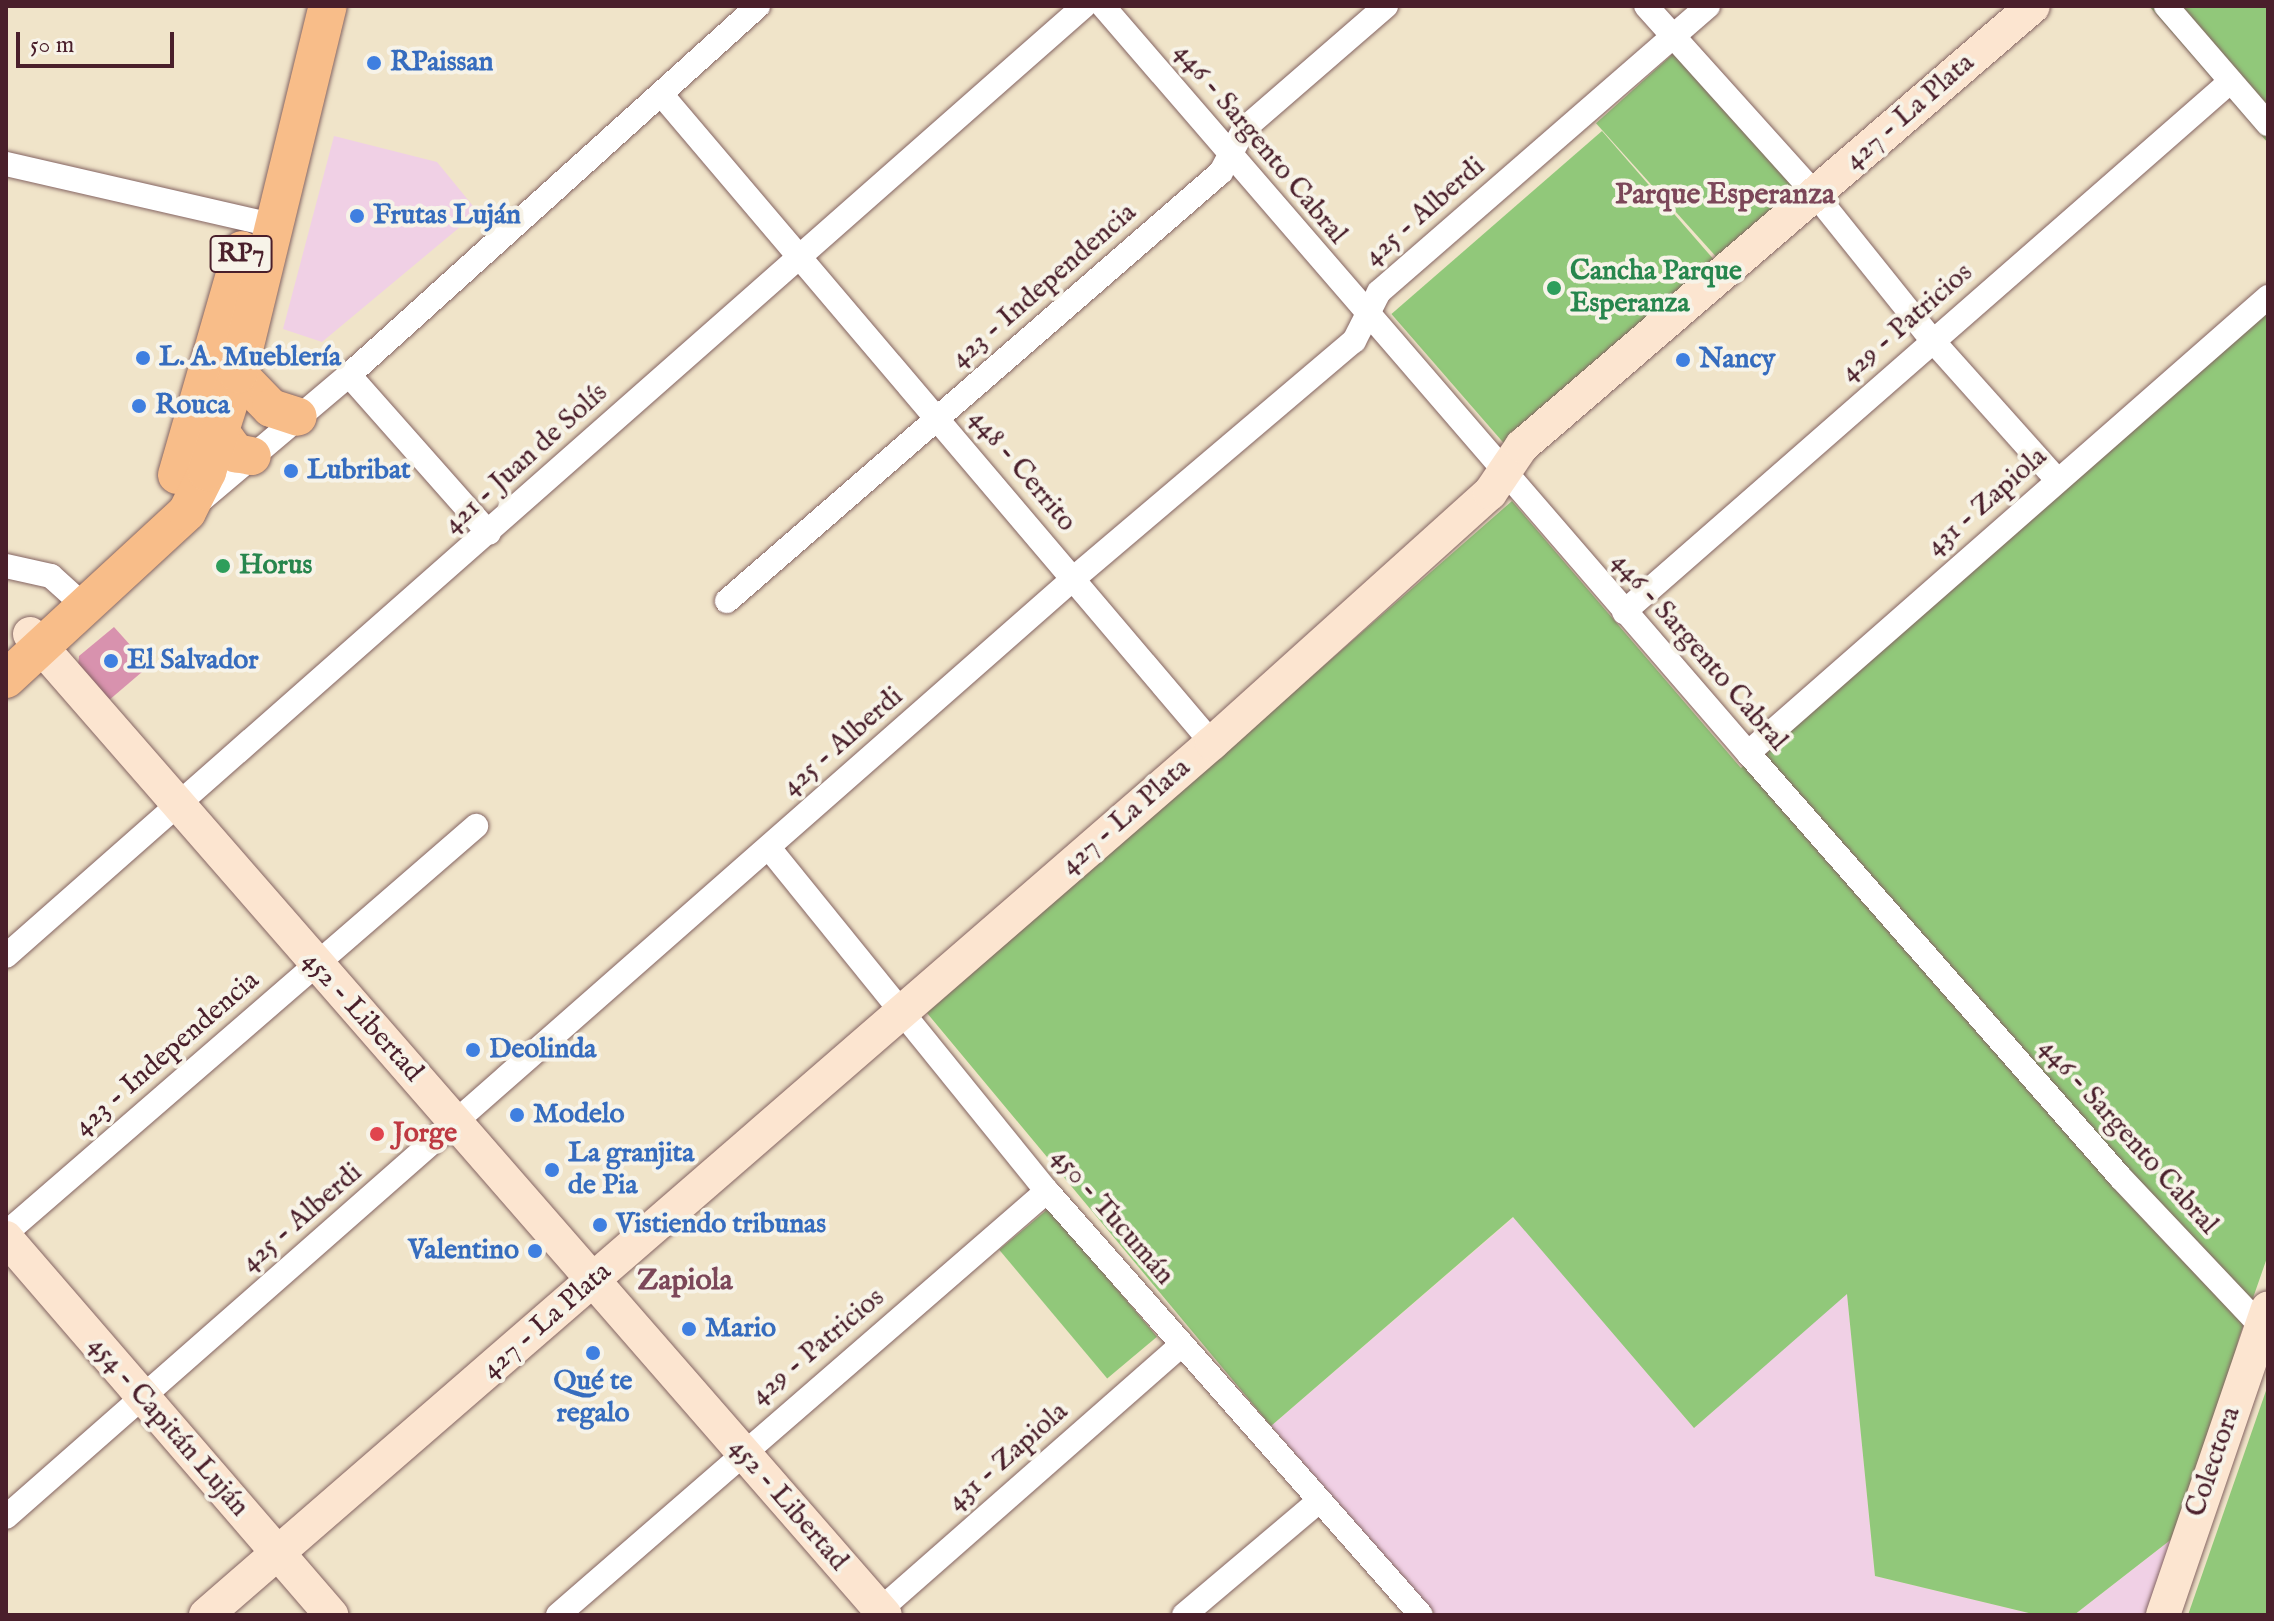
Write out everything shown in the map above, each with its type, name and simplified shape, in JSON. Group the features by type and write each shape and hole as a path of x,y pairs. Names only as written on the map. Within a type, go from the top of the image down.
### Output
{"main road":[{"name":"RP7","path":"26,646 177,506 219,430 238,374 262,223 304,6"},
{"name":"RP7","path":"6,679 62,586 177,506 185,455 262,223 328,6"},
{"path":"238,374 271,408 298,417"},
{"path":"219,430 236,453 252,456"}],"street":[{"path":"177,506 252,456 349,375 758,6"},
{"name":"421 - Juan de Solís","path":"6,956 1084,6"},
{"name":"446 - Sargento Cabral","path":"1103,6 1231,153 1365,315 2121,1178 2265,1318"},
{"name":"423 - Independencia","path":"727,601 1221,172 1244,129 1386,6"},
{"path":"1646,6 1815,194 1932,340 2057,480"},
{"name":"425 - Alberdi","path":"6,1517 1073,579 1354,341 1379,292 1708,6"},
{"name":"427 - La Plata","path":"206,1615 1212,743 1490,493 1522,446 2033,6"},
{"path":"2166,6 2268,124"},
{"name":"429 - Patricios","path":"1624,612 2231,81"},
{"name":"448 - Cerrito","path":"661,94 1212,743"},
{"path":"6,164 262,223"},
{"name":"431 - Zapiola","path":"1748,753 2268,297"},
{"path":"349,375 489,533"},
{"path":"6,566 62,586"},
{"name":"452 - Libertad","path":"26,646 177,807 457,1123 880,1613"},
{"name":"423 - Independencia","path":"6,1235 476,826"},
{"name":"450 - Tucumán","path":"769,848 904,1009 1047,1191 1421,1615"},
{"name":"429 - Patricios","path":"558,1615 741,1452 1047,1191"},
{"name":"454 - Capitán Luján","path":"6,1235 331,1615"},
{"name":"Colectora","path":"2163,1615 2265,1318"},
{"name":"431 - Zapiola","path":"880,1613 1182,1344"},
{"path":"1184,1615 1319,1501"}],"shaded area":[{"path":"334,136 437,162 478,212 322,342 283,329"},
{"path":"1514,1217 1694,1428 1847,1293 1875,1576 2037,1615 1436,1615 1271,1426"},
{"path":"2191,1524 2159,1615 2074,1615"}],"green space":[{"path":"2149,6 2268,6 2268,143"},
{"path":"1674,53 1800,193 1722,263 1596,123"},
{"name":"Cancha Parque Esperanza","path":"1602,131 1716,262 1506,445 1391,314"},
{"path":"2268,303 2268,1255 2239,1338 2191,1524 2074,1615 2037,1615 1875,1576 1847,1294 1694,1428 1513,1217 1271,1426 927,1013 1512,501 1741,768"},
{"path":"1049,1208 1157,1337 1107,1378 999,1250"},
{"path":"2268,1385 2268,1615 2188,1615"}],"building":[{"name":"El Salvador","path":"114,627 149,666 108,701 78,666 79,656"}],"place":[{"name":"RPaissan","path":"374,63"},
{"name":"Frutas Luján","path":"357,216"},
{"name":"Cancha Parque Esperanza","path":"1554,288"},
{"name":"L. A. Mueblería","path":"143,358"},
{"name":"Nancy","path":"1683,360"},
{"name":"Rouca","path":"139,406"},
{"name":"Lubribat","path":"291,471"},
{"name":"Horus","path":"223,566"},
{"name":"El Salvador","path":"111,661"},
{"name":"Deolinda","path":"473,1050"},
{"name":"Modelo","path":"517,1115"},
{"name":"Jorge","path":"377,1134"},
{"name":"La granjita de Pia","path":"552,1170"},
{"name":"Vistiendo tribunas","path":"600,1225"},
{"name":"Valentino","path":"535,1251"},
{"name":"Mario","path":"689,1329"},
{"name":"Qué te regalo","path":"593,1353"}],"district":[{"name":"Parque Esperanza","path":"1725,195"},
{"name":"Zapiola","path":"685,1281"}]}
